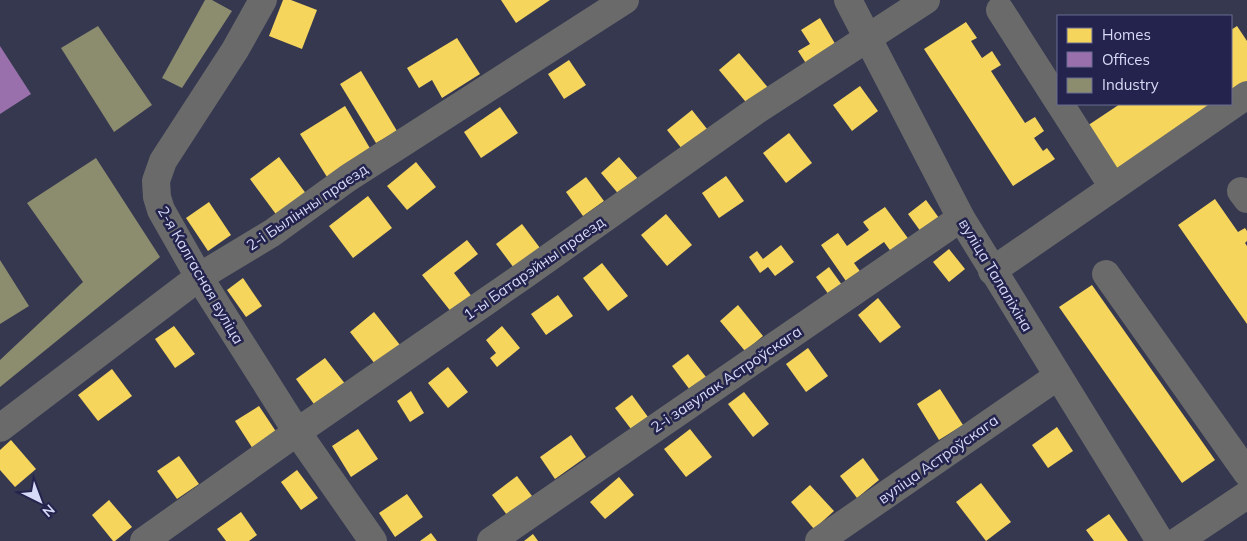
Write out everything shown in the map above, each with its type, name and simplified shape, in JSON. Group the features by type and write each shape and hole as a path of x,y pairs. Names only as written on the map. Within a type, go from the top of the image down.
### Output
{"street":[{"name":"2-я Калгасная вуліца","path":"263,0 235,50 163,161 156,181 156,196 161,210 199,278 297,432 373,541"},
{"name":"2-і Былінны праезд","path":"0,428 199,278 272,233 348,178 625,0"},
{"name":"вуліца Талаліхіна","path":"848,0 961,218 1160,541"},
{"name":"1-ы Батарэйны праезд","path":"144,541 750,116 926,0"},
{"path":"1000,10 1057,100"},
{"path":"992,271 1247,95"},
{"path":"1060,105 1113,187"},
{"name":"2-і завулак Астроўскага","path":"491,541 961,218"},
{"path":"1106,274 1247,473"},
{"name":"вуліца Астроўскага","path":"819,541 1058,376"},
{"path":"1178,541 1244,502"}],"building: Homes":[{"path":"283,0 291,0 317,10 302,49 269,36"},
{"path":"501,0 550,0 516,23"},
{"path":"820,18 837,47 807,65 798,51 810,44 801,30"},
{"path":"966,22 977,38 971,41 982,58 992,51 1001,65 991,71 1025,123 1035,117 1044,131 1034,138 1043,151 1047,148 1055,159 1013,186 924,49"},
{"path":"1237,26 1247,41 1247,82 1232,92 1232,29"},
{"path":"457,38 480,74 442,98 432,80 419,88 407,68"},
{"path":"739,53 770,90 750,107 719,70"},
{"path":"569,60 586,85 564,99 548,74"},
{"path":"361,71 397,131 376,143 340,84"},
{"path":"860,86 878,111 852,131 833,105"},
{"path":"1118,105 1213,105 1113,171 1084,128"},
{"path":"345,106 371,150 327,177 300,134"},
{"path":"500,107 518,133 481,158 464,132"},
{"path":"692,110 711,134 686,154 667,130"},
{"path":"789,133 812,163 786,183 763,153"},
{"path":"279,157 307,195 278,217 250,179"},
{"path":"619,157 640,181 621,197 601,173"},
{"path":"416,162 436,187 407,210 387,186"},
{"path":"726,176 744,201 719,218 702,193"},
{"path":"586,177 604,201 583,216 566,192"},
{"path":"368,196 392,228 353,258 329,226"},
{"path":"1215,199 1238,232 1245,228 1247,231 1247,241 1245,243 1247,246 1247,324 1178,225"},
{"path":"926,200 939,218 921,232 908,214"},
{"path":"209,202 231,235 208,251 186,218"},
{"path":"885,207 910,241 892,253 884,242 854,263 862,274 848,284 821,245 838,233 847,246 869,230 863,222"},
{"path":"666,214 692,245 667,266 641,235"},
{"path":"522,224 540,248 514,268 496,244"},
{"path":"467,240 478,254 454,273 473,298 452,313 422,275"},
{"path":"781,245 794,262 775,276 768,267 760,273 749,257 757,251 763,259"},
{"path":"949,249 965,269 949,282 933,262"},
{"path":"602,263 628,296 608,311 583,278"},
{"path":"829,267 842,285 829,295 816,277"},
{"path":"243,278 262,306 246,317 227,290"},
{"path":"1092,285 1215,460 1182,483 1059,307"},
{"path":"558,295 573,316 546,335 531,314"},
{"path":"878,298 901,327 880,343 858,315"},
{"path":"738,305 763,336 745,351 720,321"},
{"path":"374,312 400,345 375,364 350,332"},
{"path":"174,326 195,354 175,368 155,339"},
{"path":"502,326 520,348 497,367 490,358 496,353 486,340"},
{"path":"808,348 828,376 806,392 786,364"},
{"path":"688,354 706,377 690,390 672,366"},
{"path":"325,358 346,385 316,407 296,379"},
{"path":"448,367 468,392 448,408 428,383"},
{"path":"112,369 132,396 98,421 78,395"},
{"path":"940,389 963,425 939,440 917,404"},
{"path":"411,391 424,413 410,422 397,401"},
{"path":"744,392 769,424 753,437 728,404"},
{"path":"632,395 648,417 631,429 615,408"},
{"path":"259,406 277,433 253,449 235,421"},
{"path":"1057,427 1073,451 1048,468 1032,445"},
{"path":"358,429 378,459 351,477 332,446"},
{"path":"690,429 712,457 686,477 664,449"},
{"path":"571,435 586,457 555,479 540,457"},
{"path":"11,440 36,469 15,487 0,470 0,450"},
{"path":"179,456 199,484 177,499 157,471"},
{"path":"863,458 879,480 857,498 840,476"},
{"path":"297,470 318,498 301,510 281,482"},
{"path":"517,476 532,496 507,515 492,495"},
{"path":"619,477 634,495 605,519 590,502"},
{"path":"981,483 1011,522 986,541 956,502"},
{"path":"810,485 834,511 814,529 791,502"},
{"path":"407,494 423,517 395,537 379,513"},
{"path":"109,500 132,527 115,541 92,515"},
{"path":"241,512 257,535 249,541 226,541 217,529"},
{"path":"1109,514 1128,541 1094,541 1086,530"},
{"path":"431,533 437,541 420,541"},
{"path":"533,534 538,541 524,541"}],"building: Offices":[{"path":"0,46 31,94 0,114"}],"building: Industry":[{"path":"205,0 212,0 232,11 182,88 162,78"},
{"path":"98,26 152,105 114,132 61,48"},
{"path":"96,158 160,257 0,387 0,360 83,282 27,203"},
{"path":"0,260 29,306 0,324"}]}
